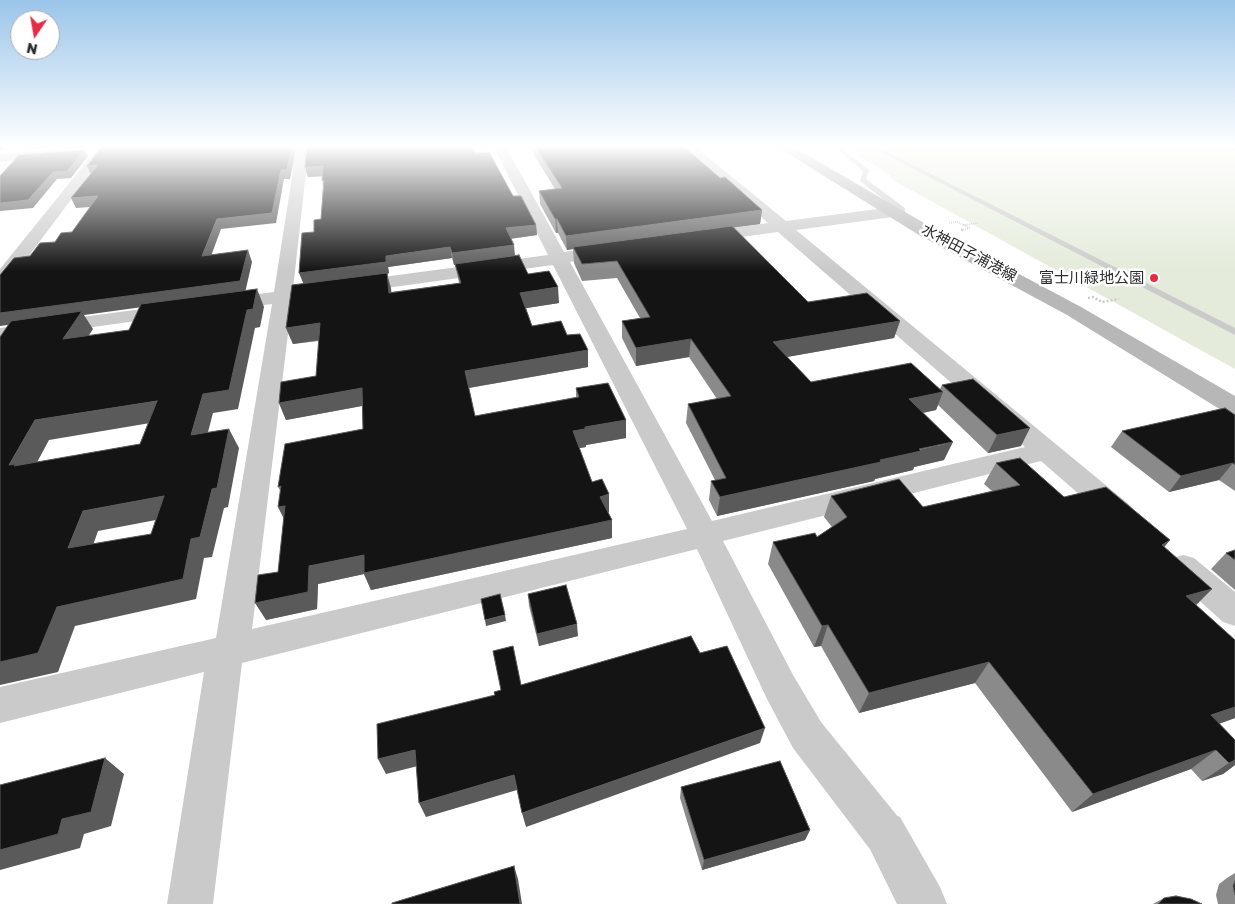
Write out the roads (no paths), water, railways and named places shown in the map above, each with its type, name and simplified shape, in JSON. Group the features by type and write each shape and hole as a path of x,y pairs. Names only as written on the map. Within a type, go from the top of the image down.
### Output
{"main road":[{"name":"水神田子浦港線","path":"853,187 1074,311 1235,406"}],"street":[{"path":"0,281 76,187"},
{"path":"190,904 223,666 227,650 235,632 297,187"},
{"path":"521,187 705,535 780,687 807,735 884,833 923,904"},
{"path":"736,187 1137,528"},
{"path":"688,240 894,212"},
{"path":"205,306 630,247"},
{"path":"0,334 186,309"},
{"path":"0,705 705,535 1047,450"},
{"path":"1160,548 1235,612"}],"lane":[{"path":"872,187 902,210 894,212"},
{"path":"952,187 1235,332"}],"place":[{"name":"富士川緑地公園","path":"1154,278"}]}
